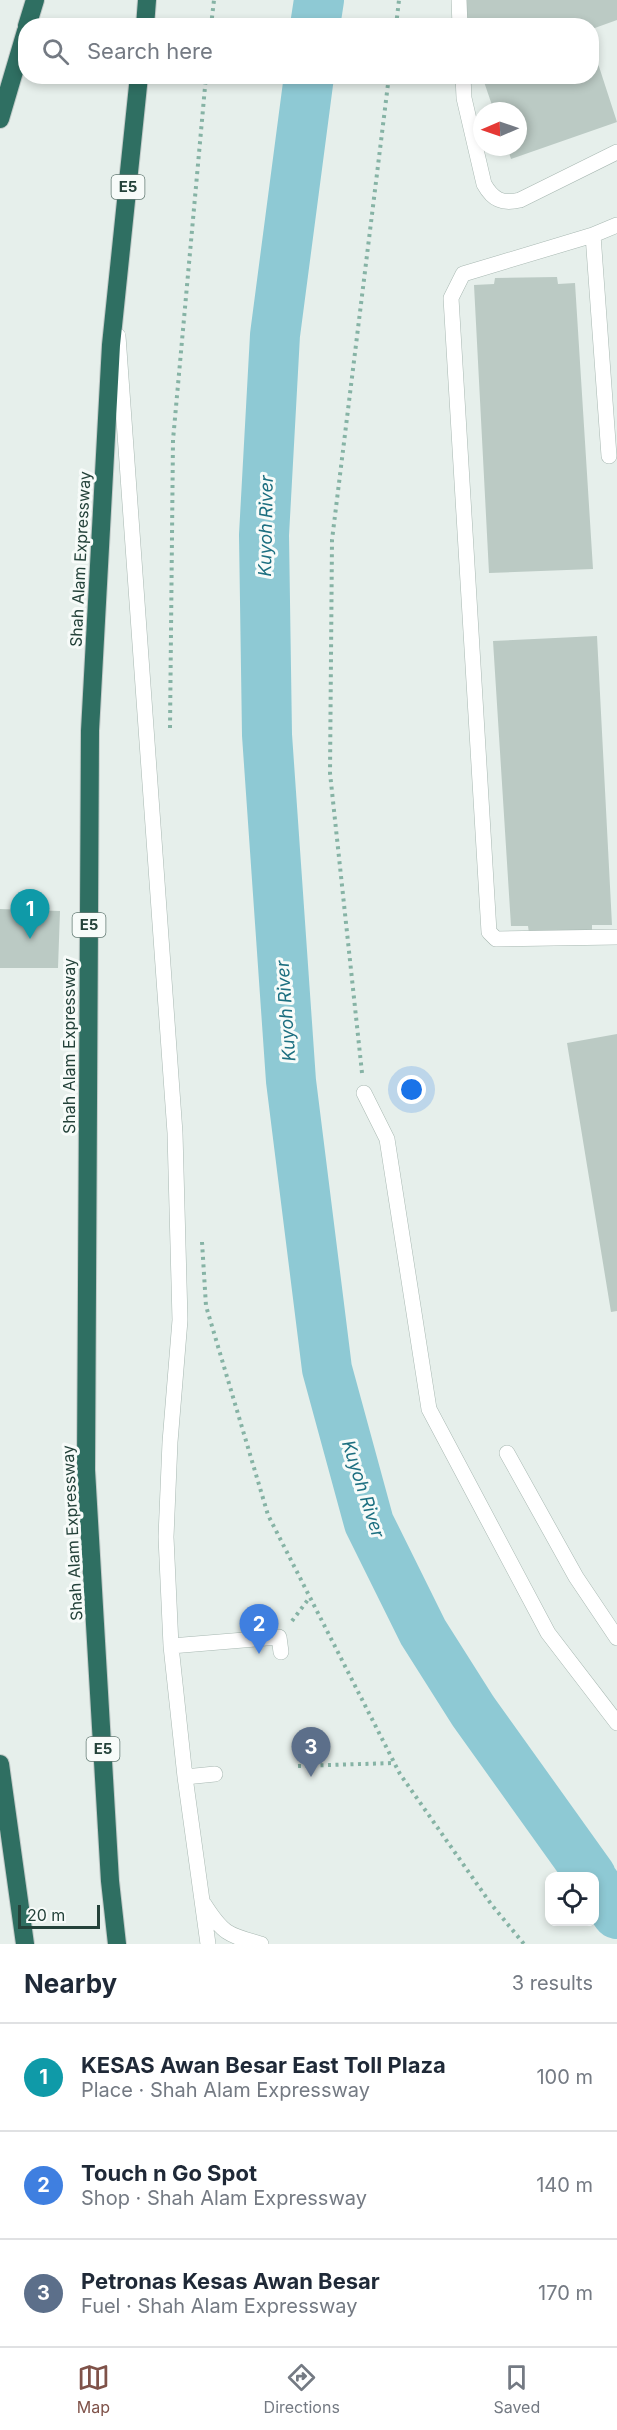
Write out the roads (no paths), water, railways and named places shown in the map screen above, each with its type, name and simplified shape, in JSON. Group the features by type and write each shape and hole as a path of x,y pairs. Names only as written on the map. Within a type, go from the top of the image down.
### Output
{"highway":[{"path":"29,18 34,0"},
{"path":"146,18 147,0"},
{"path":"0,119 18,58"},
{"name":"Shah Alam Expressway","path":"117,1944 110,1869 86,1470 90,731 110,357 138,84"},
{"path":"0,1764 25,1944"}],"lane":[{"path":"459,0 460,18"},
{"path":"463,84 464,98 484,184 489,193 498,201 509,203 520,200 617,152"},
{"path":"617,225 593,235 463,274 451,298 489,932 496,939 617,937"},
{"path":"593,235 609,456"},
{"path":"116,297 175,1133 180,1320 170,1442 166,1537 171,1646 185,1777 208,1944"},
{"path":"364,1093 387,1139 429,1409 548,1633 617,1723"},
{"path":"507,1453 576,1577 617,1638"},
{"path":"171,1646 280,1645"},
{"path":"185,1777 215,1774"},
{"path":"201,1899 217,1924 230,1936 261,1944"}],"waterway":[{"name":"Kuyoh River","path":"316,18 319,0"},
{"name":"Kuyoh River","path":"308,84 275,335 264,535 267,735 291,1081 327,1369 369,1523 423,1632 473,1711 588,1872"},
{"name":"Kuyoh River","path":"599,1889 617,1914"}],"place":[{"name":"KESAS Awan Besar East Toll Plaza","path":"30,939"},
{"name":"Touch n Go Spot","path":"259,1654"},
{"name":"Petronas Kesas Awan Besar","path":"311,1777"}]}
